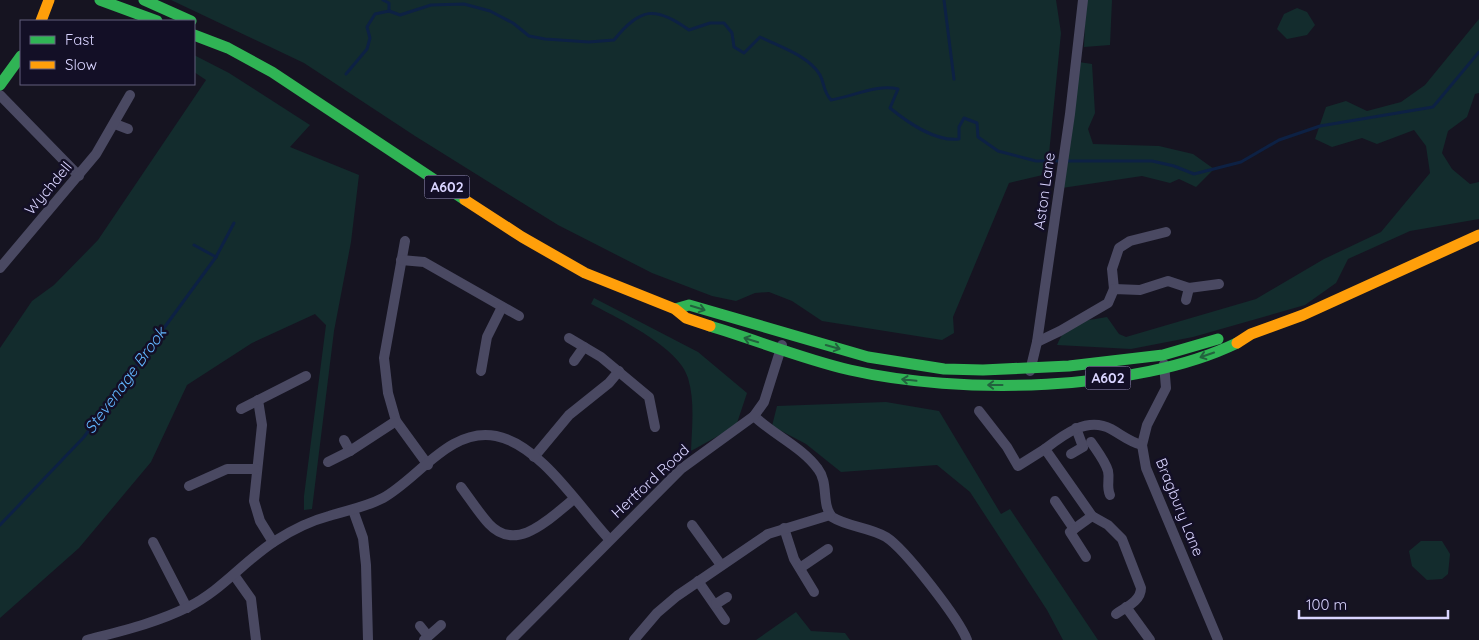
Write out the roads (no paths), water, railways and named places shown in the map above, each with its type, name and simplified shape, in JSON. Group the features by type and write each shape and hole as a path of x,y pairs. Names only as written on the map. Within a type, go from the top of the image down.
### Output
{"main road":[{"path":"41,20 49,0"},
{"path":"100,0 154,20"},
{"name":"A602","path":"144,0 189,20"},
{"name":"A602","path":"195,23 228,48"},
{"name":"A602","path":"195,35 228,48 272,72 522,237 585,273 675,309 686,318 730,334 850,370 904,379 957,384 1030,385 1128,376 1164,368 1228,348 1251,334 1303,315 1479,236"},
{"path":"0,85 20,57"},
{"name":"A602","path":"675,309 689,305 868,357 944,369 1030,368 1164,355 1232,335 1251,334"}],"street":[{"name":"Aston Lane","path":"1030,385 1030,368 1036,342 1070,114 1084,0"},
{"path":"0,95 79,176"},
{"name":"Wychdell","path":"0,268 96,154 130,95"},
{"path":"115,124 128,129"},
{"path":"1036,342 1060,331 1108,303 1114,289 1112,269 1119,248 1130,241 1166,232"},
{"path":"405,241 384,358 388,393 396,421 428,465"},
{"path":"401,260 424,262 519,316"},
{"path":"1114,289 1140,290 1168,281 1189,288 1219,284"},
{"path":"1186,300 1189,288"},
{"path":"481,371 489,331 502,308"},
{"name":"Hertford Road","path":"511,640 609,539 681,470 754,416 764,402 786,334"},
{"path":"569,338 619,371 649,397 654,410 655,427"},
{"path":"574,361 584,347"},
{"path":"484,355 495,357"},
{"name":"Bragbury Lane","path":"1164,355 1166,388 1147,425 1142,446 1146,468 1218,640"},
{"path":"534,457 569,415 609,383 619,371"},
{"path":"242,409 306,376"},
{"path":"649,397 658,390"},
{"path":"258,400 262,425 253,492 255,507 272,542"},
{"path":"979,411 1007,447 1018,466 1076,428 1103,426 1142,446"},
{"path":"754,416 804,454 819,469 825,487 830,516 838,521 877,533 900,549 930,585 966,640"},
{"path":"328,462 350,451 396,421"},
{"path":"1076,428 1107,469 1109,478 1106,486 1110,495"},
{"path":"87,640 132,629 186,608 209,595 272,542 304,525 353,510 383,498 459,441 480,435 503,439 520,446 534,457 609,539"},
{"path":"1071,454 1102,437"},
{"path":"344,440 350,451"},
{"path":"1045,449 1092,516 1108,525 1118,534 1139,581 1141,594 1116,614"},
{"path":"189,486 227,469 256,469"},
{"path":"461,487 490,524 500,533 517,536 530,533 574,499"},
{"path":"473,502 483,496"},
{"path":"1055,501 1074,529"},
{"path":"353,510 363,538 368,640"},
{"path":"634,640 657,613 698,581 768,534 830,516"},
{"path":"1086,557 1070,532 1092,516"},
{"path":"692,524 700,544 721,565"},
{"path":"784,528 790,551 814,592"},
{"path":"154,542 186,608"},
{"path":"800,568 828,549"},
{"path":"234,575 251,599 256,640"},
{"path":"698,581 716,604 725,620"},
{"path":"716,604 727,597"},
{"path":"1126,607 1150,640"},
{"path":"420,626 426,638 441,625"},
{"path":"132,629 135,640"}],"waterway":[{"path":"383,0 389,3 389,11"},
{"path":"944,0 954,79"},
{"name":"Stevenage Brook","path":"346,74 367,49 370,38 367,27 375,14 389,11 400,15 431,5 464,4 490,11 513,23 529,36 589,42 614,40 623,29 640,16 657,14 667,17 689,30 710,23 724,23 732,33 734,47 744,53 760,37 784,48 809,62 815,68 831,100 874,89 898,89 890,108 913,125 941,137 959,139 959,127 964,118 977,123 978,137 998,151 1036,161 1152,161 1174,166 1194,174 1241,162 1279,140 1320,126 1433,107 1479,52"},
{"name":"Stevenage Brook","path":"0,525 84,437 216,257 234,223"},
{"path":"194,245 216,257"}]}
